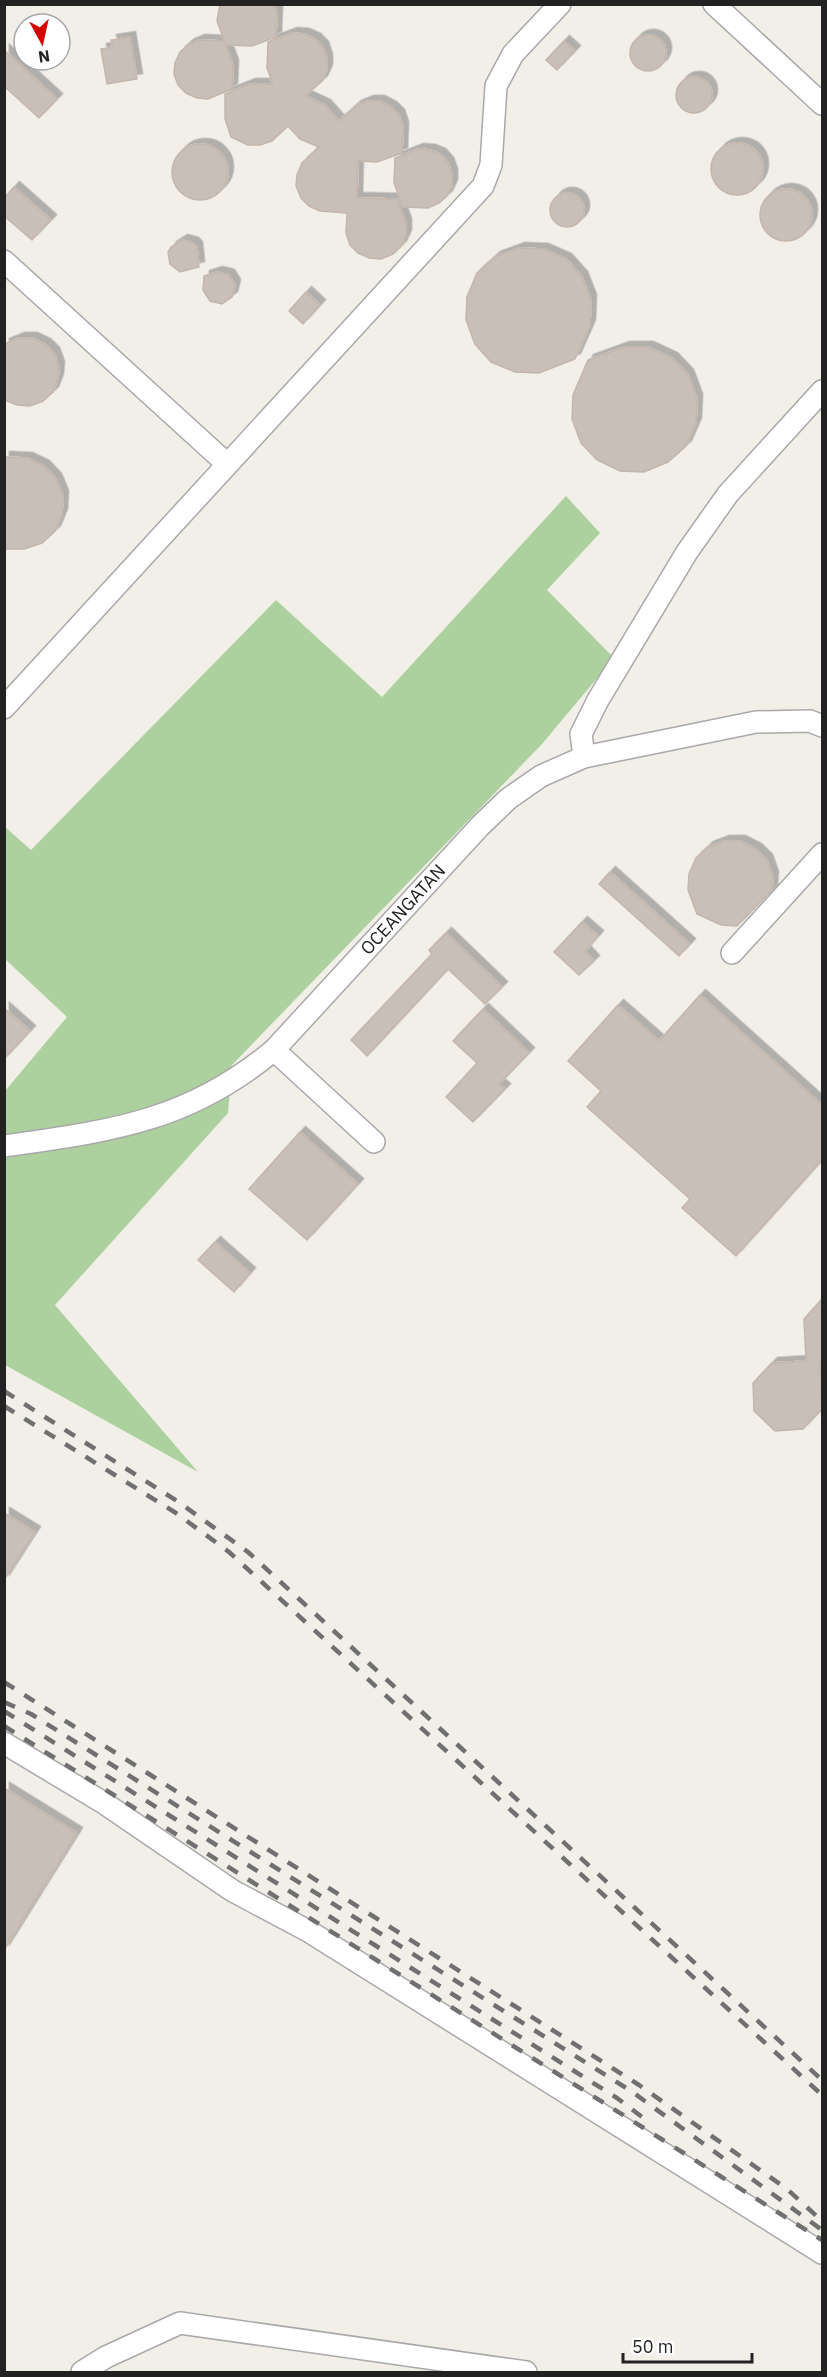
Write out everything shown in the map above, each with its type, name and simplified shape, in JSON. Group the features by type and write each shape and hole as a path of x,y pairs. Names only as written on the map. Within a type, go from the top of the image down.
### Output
{"street":[{"path":"4,708 483,186 491,165 496,86 513,54 560,4"},
{"path":"714,4 822,104"},
{"path":"4,261 227,464"},
{"path":"584,757 581,734 598,700 687,552 728,494 822,391"},
{"name":"OCEANGATAN","path":"4,1146 110,1131 165,1115 211,1093 254,1067 274,1050 480,826 508,799 541,776 584,757 756,722 810,722 822,726"},
{"path":"732,953 822,854"},
{"path":"274,1050 374,1142"},
{"path":"4,1743 104,1803 233,1891 310,1932 822,2253"},
{"path":"82,2373 106,2357 180,2323 526,2373"}],"green space":[{"path":"566,496 600,533 547,590 614,658 542,744 232,1065 228,1113 55,1305 198,1472 5,1365 5,1091 67,1017 5,959 4,826 31,850 276,600 382,697"}],"building":[{"path":"220,4 274,4 277,12 276,37 252,46 226,45 217,21"},
{"path":"292,33 304,34 315,39 323,47 327,59 327,70 322,81 305,96 325,105 339,121 356,106 368,101 379,101 391,107 399,115 403,127 402,153 377,162 358,161 357,198 397,199 406,224 406,235 401,246 393,254 381,259 369,258 358,253 350,245 346,233 347,213 320,211 309,206 301,198 296,186 297,175 302,163 319,147 300,139 288,126 272,141 260,145 248,145 231,137 225,119 225,94 250,84 273,84 267,68 268,42"},
{"path":"648,35 661,40 666,53 661,66 648,71 635,66 630,53 635,40"},
{"path":"130,37 137,79 107,84 101,49 113,47 111,40"},
{"path":"199,40 224,41 233,65 232,89 208,99 197,98 186,93 178,85 174,74 175,63 180,52"},
{"path":"564,41 575,51 557,70 546,60"},
{"path":"4,50 12,57 12,72 28,72 57,99 39,118 4,86"},
{"path":"694,77 707,82 712,95 707,108 694,113 681,108 676,95 681,82"},
{"path":"737,143 747,145 755,151 761,159 763,169 761,179 755,187 747,193 737,195 727,193 719,187 713,179 711,169 713,159 719,151 727,145"},
{"path":"200,144 211,146 220,152 226,161 228,172 226,183 220,192 211,198 200,200 189,198 180,192 174,183 172,172 174,161 180,152 189,146"},
{"path":"418,149 440,154 448,163 452,174 452,185 447,196 428,208 403,207 394,183 395,158"},
{"path":"14,187 51,220 32,240 4,216 4,198"},
{"path":"786,189 796,191 804,197 810,205 812,215 810,225 804,233 796,239 786,241 776,239 768,233 762,225 760,215 762,205 768,197 776,191"},
{"path":"567,193 579,198 584,210 579,222 567,227 555,222 550,210 555,198"},
{"path":"182,240 193,243 197,247 199,267 180,272 170,264 168,252 171,247"},
{"path":"519,248 543,249 566,259 582,277 591,300 590,325 575,359 539,373 515,372 491,362 475,344 466,320 467,297 477,273 495,257"},
{"path":"217,272 229,275 235,285 232,297 222,304 210,301 203,290 204,276"},
{"path":"306,292 320,305 303,324 289,311"},
{"path":"19,338 32,338 45,344 54,353 59,367 58,379 53,392 43,401 30,406 17,405 4,400 4,344"},
{"path":"624,347 648,347 672,358 688,375 697,399 696,423 686,446 668,462 644,472 620,471 597,460 581,443 572,419 573,395 588,360"},
{"path":"4,457 27,458 44,466 56,479 63,496 62,514 55,531 42,543 24,549 4,549"},
{"path":"724,841 740,841 756,849 767,860 773,877 772,890 737,926 721,925 697,914 688,890 689,874 696,858 708,847"},
{"path":"610,872 690,944 679,956 599,884"},
{"path":"582,922 598,936 585,951 594,961 579,975 554,952"},
{"path":"446,933 502,987 485,1004 448,969 367,1056 351,1040 432,954 429,950"},
{"path":"700,995 822,1105 822,1160 736,1256 682,1208 690,1199 587,1107 601,1091 568,1061 618,1005 659,1041"},
{"path":"4,1008 30,1031 4,1059"},
{"path":"483,1009 529,1053 499,1084 505,1089 473,1122 446,1097 477,1063 453,1041"},
{"path":"300,1132 358,1184 307,1240 249,1189"},
{"path":"215,1242 250,1273 234,1292 198,1260"},
{"path":"822,1299 822,1364 820,1361 822,1409 803,1429 775,1431 754,1411 753,1383 772,1363 806,1361 804,1319"},
{"path":"4,1513 35,1532 4,1580"},
{"path":"4,1788 77,1833 4,1950"}],"railway":[{"path":"4,1391 177,1501 248,1552 822,2080"},
{"path":"4,1406 176,1513 229,1552 822,2095"},
{"path":"4,1682 639,2085 787,2189 822,2221"},
{"path":"4,1702 31,1714 631,2091 822,2230"},
{"path":"4,1711 617,2098 646,2120"},
{"path":"4,1726 822,2240"}]}
